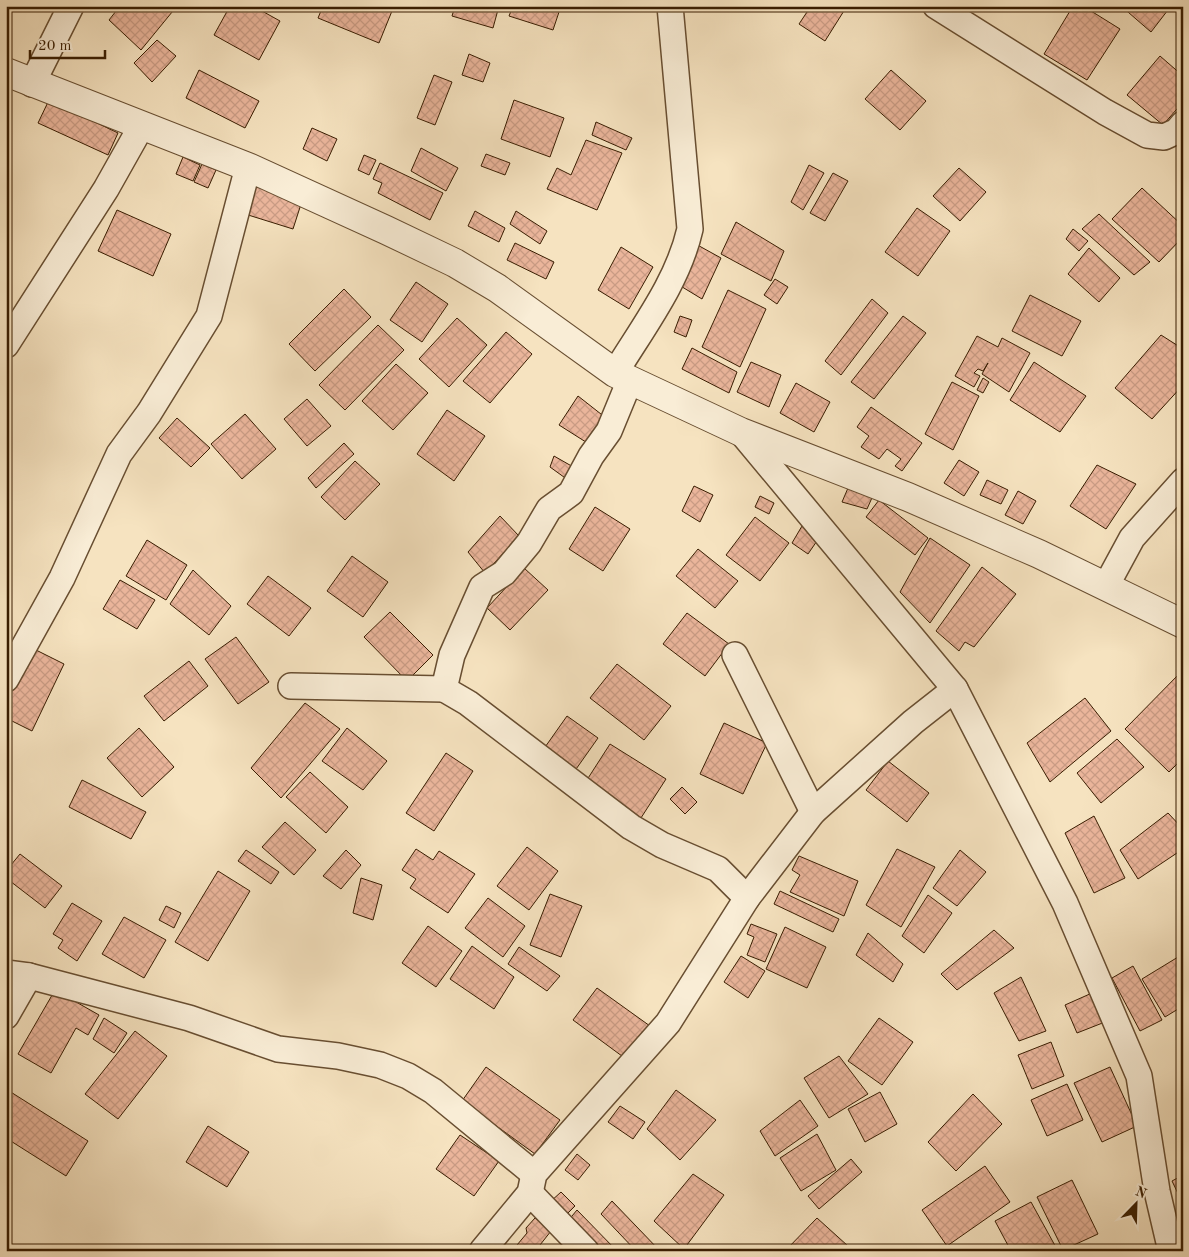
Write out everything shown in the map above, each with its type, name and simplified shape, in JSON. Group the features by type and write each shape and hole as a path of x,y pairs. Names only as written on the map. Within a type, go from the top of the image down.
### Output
{"street":[{"path":"32,84 71,6"},
{"path":"444,689 452,655 482,587 504,573 529,543 549,510 571,493 591,456 609,431 623,377 684,253 690,229 670,6"},
{"path":"936,6 1106,112 1147,135 1164,137 1181,130"},
{"path":"6,72 32,84 248,167 456,263 496,288 623,377 741,432 908,497 1039,554 1183,624"},
{"path":"6,344 106,189 142,125"},
{"path":"6,678 62,578 118,454 149,414 209,316 248,167"},
{"path":"741,432 955,689 1065,903 1138,1076 1157,1191 1171,1251"},
{"path":"1106,586 1132,538 1183,482"},
{"path":"735,655 813,812"},
{"path":"291,686 444,689 468,704 631,827 662,845 718,869 747,898"},
{"path":"482,1251 532,1183 668,1023 747,898 813,812 913,722 955,689"},
{"path":"6,1016 18,975 189,1018 278,1049 338,1056 380,1064 408,1076 433,1091 532,1183 586,1251"}],"building":[{"path":"120,6 177,6 141,50 109,20"},
{"path":"230,6 253,6 280,21 259,60 214,35"},
{"path":"323,6 394,6 379,43 318,18"},
{"path":"455,6 499,6 493,28 452,16"},
{"path":"513,6 561,6 553,30 509,16"},
{"path":"811,6 847,6 825,41 799,24"},
{"path":"1073,6 1083,6 1120,29 1087,80 1044,54"},
{"path":"1121,6 1171,6 1151,32"},
{"path":"157,40 176,56 152,82 134,63"},
{"path":"469,54 490,63 483,82 462,75"},
{"path":"1160,56 1183,76 1183,102 1163,125 1127,95"},
{"path":"199,70 259,101 245,128 186,98"},
{"path":"891,70 926,101 900,130 865,99"},
{"path":"434,75 452,82 435,125 417,118"},
{"path":"49,100 118,133 108,155 38,123"},
{"path":"514,100 564,118 550,157 501,139"},
{"path":"596,122 632,138 626,150 592,135"},
{"path":"312,128 337,139 327,161 303,149"},
{"path":"586,140 622,153 597,210 547,189 557,168 571,175"},
{"path":"421,148 458,168 446,191 411,171"},
{"path":"486,154 510,163 505,175 481,166"},
{"path":"364,155 376,160 369,175 358,170"},
{"path":"183,157 200,165 193,181 176,174"},
{"path":"380,163 443,193 430,220 378,193 382,183 373,179"},
{"path":"202,164 216,170 208,188 194,182"},
{"path":"809,165 824,173 803,210 791,202"},
{"path":"959,168 986,192 960,221 933,196"},
{"path":"833,173 848,181 825,221 810,213"},
{"path":"254,186 302,201 293,229 245,214"},
{"path":"1142,188 1183,226 1183,237 1159,262 1112,219"},
{"path":"917,208 950,231 918,276 885,252"},
{"path":"117,210 171,234 153,276 98,251"},
{"path":"475,211 505,228 499,242 468,226"},
{"path":"516,211 547,231 540,244 510,224"},
{"path":"1099,214 1150,262 1134,275 1082,229"},
{"path":"736,222 784,251 771,281 721,254"},
{"path":"1073,229 1088,241 1079,251 1066,239"},
{"path":"692,242 721,258 702,299 674,282"},
{"path":"515,243 554,262 546,279 507,260"},
{"path":"621,247 653,267 629,309 598,290"},
{"path":"1089,248 1120,278 1099,302 1068,274"},
{"path":"775,279 788,287 777,304 764,295"},
{"path":"416,282 448,304 422,342 390,320"},
{"path":"344,289 371,317 315,371 289,344"},
{"path":"728,290 766,309 740,367 702,347"},
{"path":"1030,295 1081,321 1062,356 1012,331"},
{"path":"872,299 888,313 841,375 825,361"},
{"path":"680,316 692,320 686,337 674,332"},
{"path":"903,316 926,333 874,399 851,382"},
{"path":"457,318 487,345 449,387 419,359"},
{"path":"378,325 404,350 345,410 319,385"},
{"path":"506,332 532,354 490,403 463,381"},
{"path":"1161,335 1183,349 1183,385 1152,419 1115,388"},
{"path":"977,336 998,347 1002,338 1030,353 1009,392 982,374 988,363 983,371 978,369 974,373 980,376 974,387 955,376"},
{"path":"692,348 737,372 729,393 682,369"},
{"path":"751,362 781,375 769,407 737,392"},
{"path":"1034,362 1086,396 1060,432 1010,400"},
{"path":"396,364 428,393 393,430 362,401"},
{"path":"983,378 989,382 983,393 977,390"},
{"path":"952,382 979,396 953,450 925,434"},
{"path":"796,383 830,402 814,432 780,413"},
{"path":"578,396 606,418 589,444 559,425"},
{"path":"307,399 331,426 307,446 284,419"},
{"path":"871,407 922,443 902,471 895,466 901,459 887,449 879,459 861,447 869,436 857,427"},
{"path":"447,410 485,436 454,481 417,454"},
{"path":"245,414 276,449 242,479 211,444"},
{"path":"177,418 210,448 191,467 159,438"},
{"path":"344,443 354,454 316,488 308,478"},
{"path":"554,456 575,468 568,480 550,467"},
{"path":"959,460 979,472 964,496 944,483"},
{"path":"355,461 380,484 345,520 321,497"},
{"path":"1097,465 1136,484 1106,529 1070,506"},
{"path":"987,480 1008,490 1001,504 980,495"},
{"path":"694,486 713,495 700,522 682,511"},
{"path":"865,487 875,491 867,509 842,502 848,488 862,494"},
{"path":"1018,491 1036,501 1023,524 1005,515"},
{"path":"760,496 774,503 769,514 755,507"},
{"path":"879,500 928,538 915,555 866,517"},
{"path":"595,507 630,529 603,571 569,549"},
{"path":"500,516 519,536 485,573 468,552"},
{"path":"755,517 789,543 760,581 726,555"},
{"path":"802,526 819,538 808,554 792,543"},
{"path":"930,538 970,565 930,623 900,592"},
{"path":"147,540 187,565 166,600 126,576"},
{"path":"698,549 738,581 715,608 676,576"},
{"path":"352,556 388,582 363,617 327,591"},
{"path":"982,567 1016,594 974,647 965,642 959,651 936,631"},
{"path":"524,568 548,590 510,630 487,608"},
{"path":"193,570 231,606 209,635 170,604"},
{"path":"268,576 311,608 289,636 247,604"},
{"path":"120,580 155,600 137,629 103,609"},
{"path":"390,612 433,655 407,681 364,637"},
{"path":"687,613 729,644 705,676 663,644"},
{"path":"236,637 269,682 238,704 205,659"},
{"path":"32,648 64,664 32,731 6,718 6,701"},
{"path":"189,661 208,686 164,721 144,696"},
{"path":"617,664 671,706 644,740 590,698"},
{"path":"1183,670 1183,758 1169,772 1125,729"},
{"path":"1085,698 1111,731 1050,782 1027,743"},
{"path":"305,703 340,729 281,798 251,768"},
{"path":"567,716 598,738 574,772 543,750"},
{"path":"724,723 767,743 743,794 700,774"},
{"path":"139,728 174,767 142,797 107,758"},
{"path":"347,728 387,761 363,790 322,761"},
{"path":"1117,739 1144,767 1101,803 1077,773"},
{"path":"610,744 666,779 639,821 583,786"},
{"path":"446,753 473,771 434,831 406,813"},
{"path":"888,761 929,793 907,822 866,790"},
{"path":"310,772 348,807 326,833 286,797"},
{"path":"82,780 146,812 131,839 69,807"},
{"path":"682,787 697,802 685,814 670,799"},
{"path":"1168,813 1183,829 1183,849 1138,879 1120,850"},
{"path":"1094,816 1125,878 1094,893 1065,833"},
{"path":"285,822 316,850 294,875 262,847"},
{"path":"527,847 558,871 529,910 497,886"},
{"path":"416,849 433,860 439,851 475,874 448,913 410,888 416,879 402,870"},
{"path":"897,849 935,867 901,927 866,905"},
{"path":"246,850 279,872 271,884 238,861"},
{"path":"346,850 361,865 341,889 323,876"},
{"path":"960,850 986,872 957,906 933,888"},
{"path":"20,854 62,886 45,908 6,878 6,871"},
{"path":"799,856 858,881 844,916 790,892 800,875 792,870"},
{"path":"218,871 250,891 208,961 175,942"},
{"path":"361,878 382,885 373,920 353,913"},
{"path":"780,891 839,919 833,932 774,904"},
{"path":"550,894 582,906 561,957 530,945"},
{"path":"928,895 952,913 924,953 902,936"},
{"path":"488,898 525,926 503,957 465,928"},
{"path":"72,903 102,921 77,961 58,948 63,940 53,934"},
{"path":"166,906 181,913 174,928 159,920"},
{"path":"124,917 166,940 144,978 102,954"},
{"path":"751,924 777,934 765,962 747,955 754,937 747,934"},
{"path":"428,926 462,951 436,987 402,963"},
{"path":"785,927 826,947 807,988 766,969"},
{"path":"994,930 1014,948 957,990 941,974"},
{"path":"868,933 903,964 893,982 856,955"},
{"path":"472,946 514,977 494,1009 450,979"},
{"path":"519,947 560,976 547,991 508,964"},
{"path":"1183,954 1183,1006 1165,1017 1142,979"},
{"path":"741,956 765,971 748,998 724,982"},
{"path":"1133,966 1162,1020 1140,1031 1112,978"},
{"path":"1021,977 1046,1031 1019,1041 994,993"},
{"path":"597,988 650,1026 626,1059 573,1020"},
{"path":"55,990 99,1015 88,1035 76,1028 51,1073 18,1054"},
{"path":"1092,993 1105,1022 1077,1033 1065,1005"},
{"path":"104,1018 127,1033 114,1053 93,1039"},
{"path":"879,1018 913,1042 882,1085 848,1061"},
{"path":"135,1031 167,1056 118,1119 85,1094"},
{"path":"1051,1042 1064,1076 1032,1089 1018,1055"},
{"path":"839,1056 868,1094 829,1118 804,1078"},
{"path":"486,1067 560,1120 535,1154 462,1101"},
{"path":"1110,1067 1137,1126 1102,1142 1074,1083"},
{"path":"1067,1084 1083,1120 1047,1136 1031,1100"},
{"path":"6,1089 88,1141 66,1176 6,1138"},
{"path":"676,1090 716,1120 680,1160 647,1129"},
{"path":"880,1092 897,1124 865,1142 848,1109"},
{"path":"973,1094 1002,1124 956,1171 928,1142"},
{"path":"800,1100 818,1126 775,1156 760,1131"},
{"path":"620,1106 645,1122 633,1139 608,1122"},
{"path":"208,1126 249,1152 227,1187 186,1162"},
{"path":"817,1134 836,1170 801,1191 780,1158"},
{"path":"460,1135 499,1161 474,1196 436,1169"},
{"path":"577,1154 590,1165 578,1180 565,1170"},
{"path":"851,1159 862,1172 819,1209 808,1196"},
{"path":"985,1166 1010,1202 947,1246 922,1210"},
{"path":"693,1174 724,1195 684,1249 654,1221"},
{"path":"1183,1175 1183,1204 1172,1181"},
{"path":"1072,1180 1098,1234 1063,1250 1037,1197"},
{"path":"561,1192 575,1206 564,1217 550,1202"},
{"path":"612,1201 660,1251 636,1251 601,1214"},
{"path":"1031,1202 1058,1251 1011,1251 995,1221"},
{"path":"577,1210 617,1251 595,1251 567,1222"},
{"path":"535,1218 551,1231 540,1245 544,1247 541,1251 512,1251 527,1233 526,1228"},
{"path":"817,1218 848,1246 844,1251 785,1251"}]}
